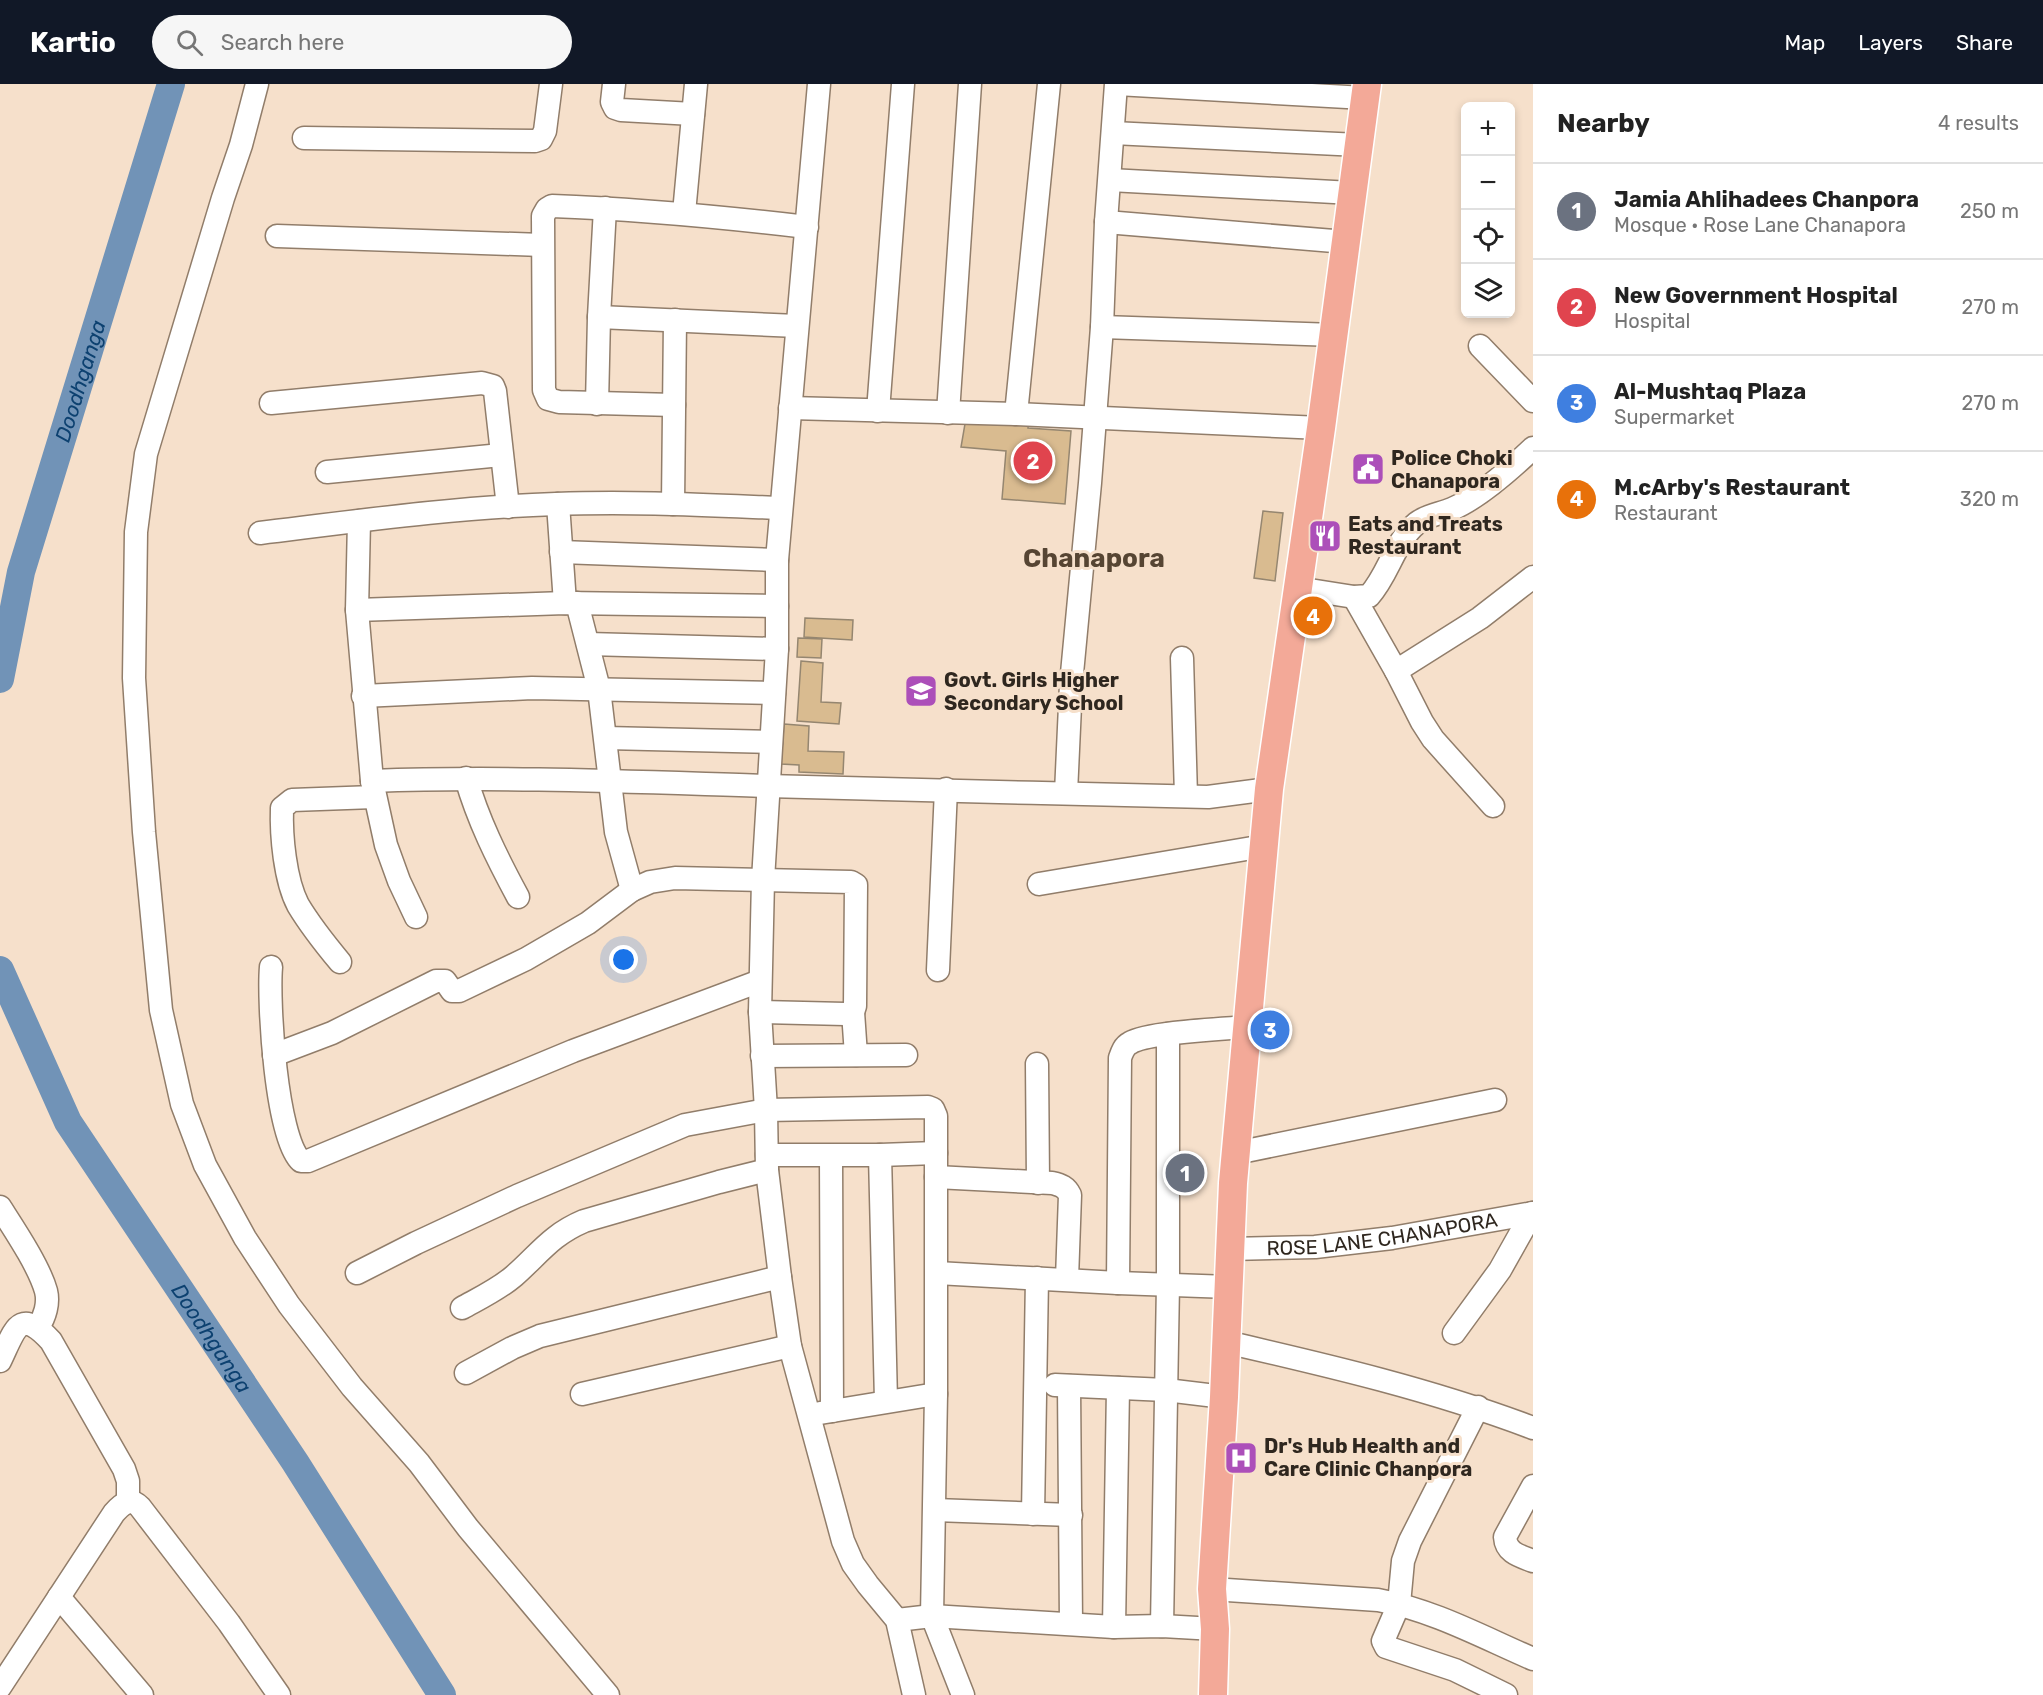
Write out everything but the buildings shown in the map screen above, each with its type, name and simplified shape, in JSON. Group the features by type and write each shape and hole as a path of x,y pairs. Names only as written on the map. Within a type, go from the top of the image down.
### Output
{"main road":[{"path":"1213,1695 1215,1629 1212,1589 1224,1397 1230,1249 1236,1153 1269,789 1334,335 1366,91"}],"street":[{"path":"256,84 241,145 146,454 136,532 135,678 144,832 160,1010 182,1104 205,1165 245,1238 276,1286 319,1345 419,1463 468,1528 608,1695"},
{"path":"304,138 535,141 541,139 545,131 551,84"},
{"path":"614,84 612,102 615,108 693,114"},
{"path":"684,213 696,84"},
{"path":"819,84 780,508 777,560 777,650 763,880 760,1012 767,1163 790,1346 821,1413"},
{"path":"878,411 903,84"},
{"path":"948,414 970,84"},
{"path":"1016,414 1049,84"},
{"path":"1066,793 1071,684 1090,483 1116,84 1366,91"},
{"path":"1113,133 1359,145"},
{"path":"1110,180 1352,194"},
{"path":"674,405 597,404 559,402 548,399 544,390 542,245 543,216 547,209 552,206 684,213 807,226"},
{"path":"597,404 605,208"},
{"path":"1106,222 1346,242"},
{"path":"277,236 542,245"},
{"path":"599,317 797,326"},
{"path":"673,504 675,320"},
{"path":"1101,327 1334,335"},
{"path":"1480,346 1533,401"},
{"path":"271,403 482,383 492,386 495,391 508,507"},
{"path":"790,408 948,414 1016,414 1321,428"},
{"path":"1297,588 1354,597 1369,596 1374,591 1401,541 1418,521 1452,509 1467,500 1514,466 1533,448"},
{"path":"327,472 501,455"},
{"path":"260,533 359,521 558,504 673,504 780,508"},
{"path":"558,504 561,552 571,603 588,644 599,689 606,738 608,780 616,832 632,890"},
{"path":"359,521 357,610 373,789 389,854 416,917"},
{"path":"561,552 777,560"},
{"path":"1396,671 1480,618 1533,577"},
{"path":"1354,597 1422,722 1493,806"},
{"path":"357,610 571,603 777,606"},
{"path":"588,644 777,650"},
{"path":"1182,658 1186,796"},
{"path":"363,696 532,688 774,693"},
{"path":"606,738 771,742"},
{"path":"340,962 312,927 297,903 287,869 282,824 282,808 292,800 466,777 1186,796 1218,796 1269,789"},
{"path":"466,777 477,815 518,897"},
{"path":"938,970 946,789"},
{"path":"1039,884 1264,846"},
{"path":"274,1054 332,1033 436,981 445,981 452,991 459,991 526,959 588,923 632,890 650,882 675,878 851,882 856,885 855,1006 853,1012 856,1055"},
{"path":"271,967 269,991 274,1054 283,1114 289,1137 301,1161 308,1161 573,1051 760,981"},
{"path":"760,1012 845,1014 853,1012"},
{"path":"1118,1283 1120,1058 1129,1043 1168,1034 1247,1027"},
{"path":"1162,1626 1168,1284 1168,1034"},
{"path":"762,1056 906,1055"},
{"path":"1037,1064 1038,1183"},
{"path":"1236,1153 1495,1100"},
{"path":"357,1273 517,1196 685,1125 766,1110 928,1107 933,1109 936,1116 937,1273 932,1616 963,1695"},
{"path":"462,1308 492,1292 514,1276 564,1230 584,1221 718,1182 767,1163 831,1156 936,1153"},
{"path":"880,1155 886,1401"},
{"path":"831,1156 821,1413 843,1540 868,1585 897,1620 914,1695"},
{"path":"936,1177 1060,1185 1068,1190 1070,1195 1067,1279"},
{"path":"0,1207 22,1242 46,1291 47,1304 43,1320 38,1327"},
{"path":"1454,1333 1500,1270 1532,1213"},
{"name":"ROSE LANE CHANAPORA","path":"1230,1249 1315,1247 1392,1238 1532,1213"},
{"path":"937,1273 1229,1287"},
{"path":"466,1373 540,1336 780,1277"},
{"path":"1033,1514 1037,1278"},
{"path":"0,1361 15,1330 22,1324 30,1322 51,1341 124,1470 128,1481 128,1502"},
{"path":"1226,1342 1351,1371 1478,1407 1533,1428"},
{"path":"582,1394 790,1346"},
{"path":"1036,1384 1166,1390 1224,1397"},
{"path":"1069,1386 1071,1623"},
{"path":"1114,1627 1118,1388"},
{"path":"821,1413 936,1394"},
{"path":"1478,1407 1410,1541 1404,1562 1399,1604 1383,1641 1386,1647 1455,1670 1506,1695"},
{"path":"1533,1486 1505,1537 1505,1544 1509,1550 1533,1561"},
{"path":"0,1687 114,1513 122,1504 128,1502 135,1503 147,1516 229,1623 279,1695"},
{"path":"935,1510 1071,1515"},
{"path":"1212,1589 1399,1604 1436,1616 1533,1659"},
{"path":"59,1597 142,1695"},
{"path":"897,1620 932,1616 1114,1627 1162,1626 1215,1629"}],"waterway":[{"name":"Doodhganga","path":"0,679 21,572 171,84"},
{"name":"Doodhganga","path":"0,970 68,1122 295,1462 442,1695"}],"place":[{"name":"New Government Hospital","path":"1033,461"},
{"name":"Police Choki Chanapora","path":"1368,469"},
{"name":"Eats and Treats Restaurant","path":"1325,536"},
{"name":"M.cArby's Restaurant","path":"1313,616"},
{"name":"Govt. Girls Higher Secondary School","path":"921,691"},
{"name":"Al-Mushtaq Plaza","path":"1270,1030"},
{"name":"Jamia Ahlihadees Chanpora","path":"1185,1173"},
{"name":"Dr's Hub Health and Care Clinic Chanpora","path":"1241,1458"}],"district":[{"name":"Chanapora","path":"1094,558"}]}
